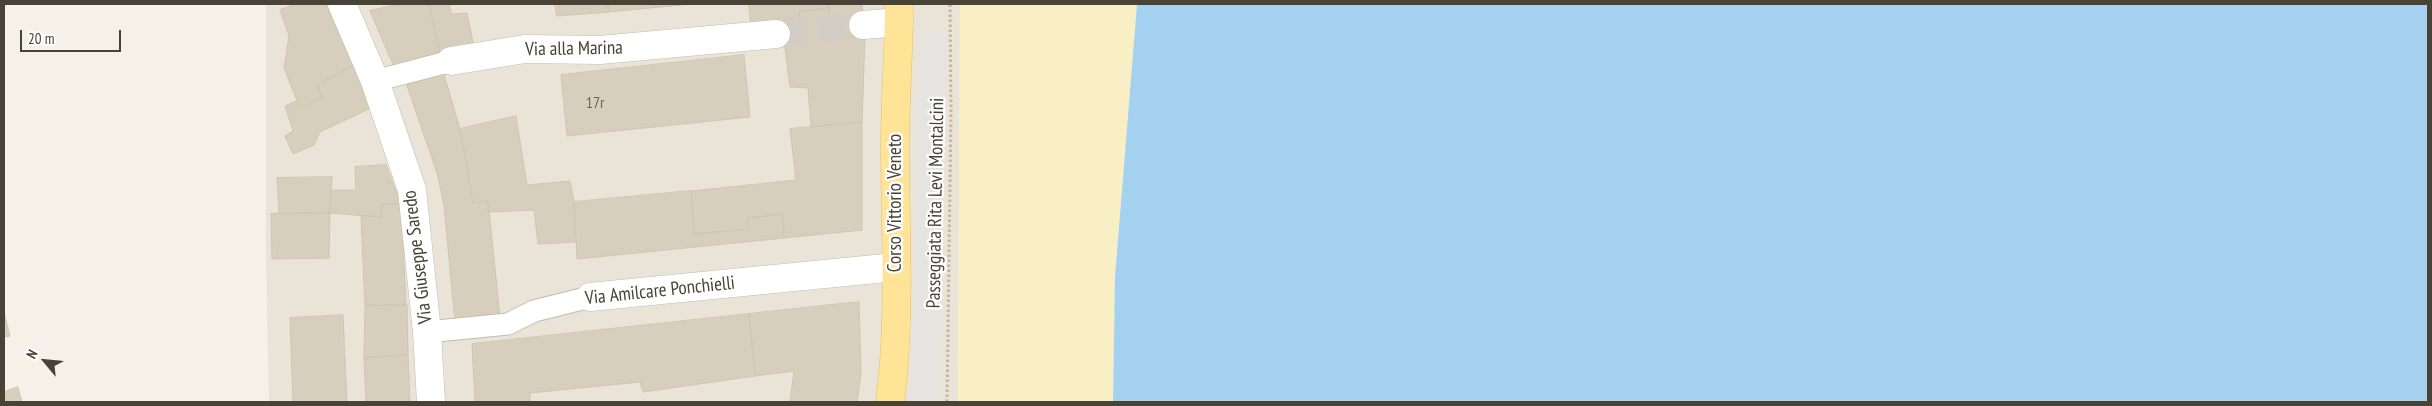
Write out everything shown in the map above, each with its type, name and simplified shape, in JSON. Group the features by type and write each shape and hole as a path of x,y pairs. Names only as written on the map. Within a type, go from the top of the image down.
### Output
{"main road":[{"name":"Corso Vittorio Veneto","path":"890,402 894,375 896,267 895,146 899,13"}],"street":[{"name":"Via Giuseppe Saredo","path":"342,4 375,81 412,190 427,332 431,402"},
{"path":"864,25 899,13"},
{"name":"Via alla Marina","path":"375,81 451,61 525,49 600,50 776,34"},
{"name":"Via Amilcare Ponchielli","path":"427,332 508,324 534,311 590,297 896,267"}],"path":[{"name":"Passeggiata Rita Levi Montalcini","path":"947,402 952,113 950,4"}],"shaded area":[{"path":"266,4 960,4 958,402 269,402 266,259"},
{"path":"946,30 940,402 911,402 920,38"}],"sand":[{"path":"960,4 1137,4 1115,277 1113,402 958,402"}],"water":[{"path":"1137,4 2428,4 2428,402 1113,402 1115,277"}],"building":[{"path":"297,4 326,4 353,66 317,85 322,98 300,108 284,68 289,36 280,10"},
{"path":"399,4 429,4 441,56 394,67 370,11"},
{"path":"429,4 449,4 452,14 467,13 474,47 441,56"},
{"path":"555,4 608,4 609,12 557,16"},
{"path":"608,4 691,4 609,12"},
{"path":"749,4 862,4 865,36 832,38 829,8 799,12 801,41 784,41 751,27"},
{"path":"829,8 832,38 865,36 862,122 811,127 808,88 790,87 784,41 801,41 799,12"},
{"path":"744,55 750,117 567,136 561,75"},
{"path":"353,66 371,108 320,132 314,145 293,154 285,136 293,131 285,106 296,101 300,108 322,98 317,85"},
{"path":"442,68 460,129 473,203 488,201 500,317 455,323 444,205 437,173 405,80"},
{"path":"516,116 527,185 570,181 574,202 575,242 538,244 534,210 488,212 488,201 473,203 460,129"},
{"path":"862,122 862,230 784,238 783,214 748,218 748,229 694,234 691,191 796,180 790,129"},
{"path":"386,165 401,204 382,204 381,217 330,213 331,190 356,190 355,167"},
{"path":"332,177 330,213 279,214 277,178"},
{"path":"691,191 694,234 748,229 748,218 783,214 784,238 577,259 574,202"},
{"path":"382,204 401,204 406,305 365,306 361,216 381,217"},
{"path":"330,213 329,258 272,259 271,214"},
{"path":"859,302 861,374 857,402 790,402 794,371 755,376 749,314"},
{"path":"407,305 408,355 364,358 365,306"},
{"path":"4,312 10,336 4,337"},
{"path":"749,314 755,376 643,392 640,382 530,393 530,402 475,402 472,344"},
{"path":"343,315 347,402 293,402 290,318"},
{"path":"408,355 410,402 366,402 364,358"},
{"path":"18,387 22,402 4,402 4,392"}],"tunnel":[{"path":"776,34 863,25"}]}
